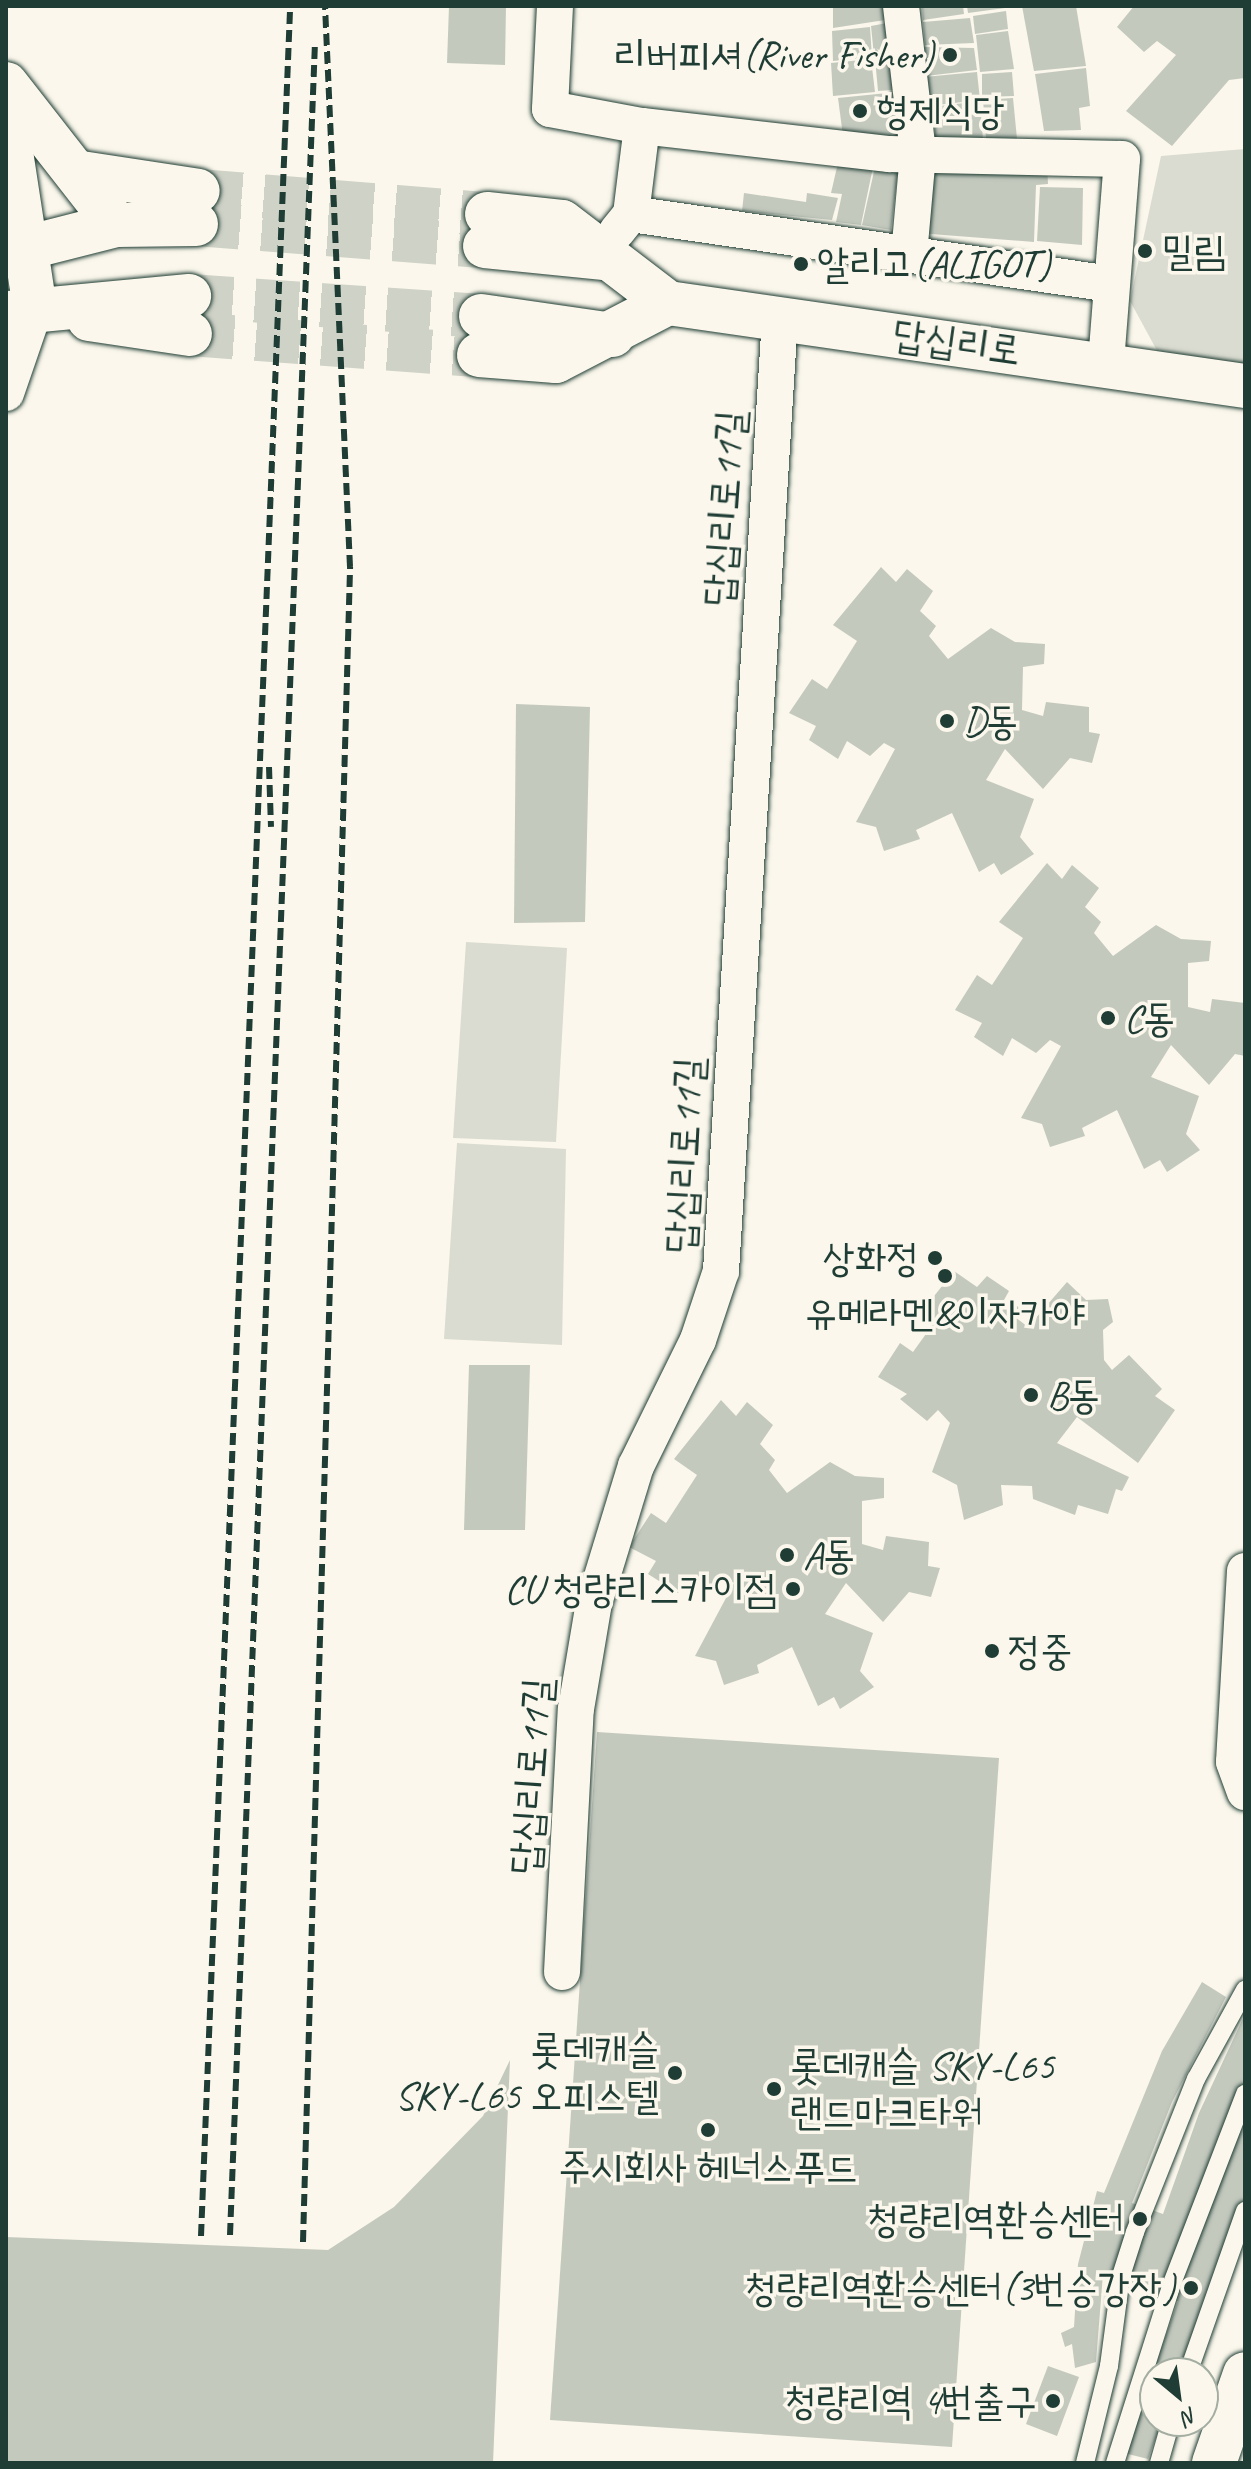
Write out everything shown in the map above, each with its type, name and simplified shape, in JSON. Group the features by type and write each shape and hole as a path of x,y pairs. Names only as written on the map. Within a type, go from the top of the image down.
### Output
{"main road":[{"path":"6,84 81,173 116,225"},
{"path":"6,119 21,311 190,315"},
{"path":"17,250 197,208 81,173"},
{"name":"답십리로","path":"486,230 604,258 668,303 1106,363 1245,386"},
{"path":"480,336 556,361 613,335 668,303"},
{"path":"1214,2463 1245,2374"}],"street":[{"path":"555,6 550,109 642,126 918,154 1122,159 1115,216 1106,363"},
{"path":"901,6 918,154 909,254"},
{"path":"604,258 631,214 642,126"},
{"path":"631,214 1111,284"},
{"path":"6,393 21,311"},
{"name":"답십리로11길","path":"562,1972 576,1709 594,1603 636,1466 698,1340 721,1271 780,318"},
{"path":"1240,1783 1245,1571"}],"lane":[{"path":"1085,2463 1109,2366 1121,2276 1135,2232 1196,2079 1245,1990"},
{"path":"1115,2463 1171,2286 1245,2094"},
{"path":"1194,2357 1245,2211"},
{"path":"1159,2463 1166,2437"}],"shaded area":[{"path":"1245,149 1245,381 1167,369 1130,301 1161,156"},
{"path":"466,942 567,948 556,1142 453,1138"},
{"path":"457,1143 566,1149 562,1345 444,1339"}],"building":[{"path":"449,6 506,6 505,65 447,63"},
{"path":"833,6 897,6 898,18 833,28"},
{"path":"922,6 963,6 964,14 923,20"},
{"path":"967,6 1005,6 1005,8 968,13"},
{"path":"1022,6 1076,6 1086,66 1034,71"},
{"path":"1134,6 1245,6 1245,78 1229,80 1172,146 1126,111 1176,55 1157,41 1144,52 1117,27"},
{"path":"1006,11 1008,29 975,34 973,16"},
{"path":"970,18 974,43 925,45 923,22"},
{"path":"898,21 903,53 874,56 871,26"},
{"path":"870,27 872,57 833,61 832,31"},
{"path":"1008,31 1014,69 980,72 976,35"},
{"path":"924,47 974,48 977,70 926,76"},
{"path":"903,55 905,89 878,91 875,58"},
{"path":"871,59 875,92 833,96 831,63"},
{"path":"1086,68 1090,106 1079,108 1081,130 1044,131 1035,74"},
{"path":"977,72 980,100 928,106 924,77"},
{"path":"1012,72 1014,96 982,97 982,74"},
{"path":"907,91 913,142 843,136 838,98"},
{"path":"1013,98 1017,139 986,138 983,100"},
{"path":"980,101 983,140 936,143 932,107"},
{"path":"840,154 873,167 861,225 836,222 842,194 831,193"},
{"path":"924,160 1047,164 1048,184 1036,185 1034,242 918,233"},
{"path":"875,167 898,170 891,230 862,225"},
{"path":"1040,187 1083,188 1082,245 1037,241"},
{"path":"744,193 806,202 807,193 838,198 832,220 742,211"},
{"name":"D동","path":"881,567 896,582 907,569 933,591 920,611 936,626 929,636 948,659 991,628 1015,642 1045,644 1044,664 1023,667 1022,710 1043,716 1046,702 1089,707 1089,732 1100,734 1092,763 1070,758 1043,789 1005,749 986,780 1034,799 1020,837 1034,854 1001,875 994,863 979,872 952,813 916,830 920,839 884,851 876,827 856,822 895,749 884,743 870,756 847,741 838,759 809,740 816,726 789,713 812,679 827,689 857,641 833,625"},
{"path":"516,704 590,707 585,922 514,923"},
{"name":"C동","path":"1047,863 1062,879 1072,865 1099,888 1085,907 1101,922 1094,933 1113,956 1156,925 1181,939 1211,941 1209,961 1188,963 1188,1007 1210,1012 1212,999 1245,1003 1245,1056 1235,1054 1209,1085 1171,1045 1151,1077 1199,1096 1186,1134 1200,1150 1167,1172 1160,1160 1144,1169 1117,1110 1082,1128 1085,1136 1050,1147 1042,1124 1021,1118 1061,1046 1050,1040 1036,1053 1012,1038 1003,1056 974,1037 982,1023 955,1010 977,975 992,985 1023,938 999,922"},
{"name":"B동","path":"954,1271 977,1287 987,1276 1009,1291 1004,1300 1023,1309 1015,1317 1028,1327 1067,1282 1086,1300 1108,1299 1113,1322 1103,1330 1104,1360 1112,1370 1129,1355 1162,1389 1155,1396 1175,1410 1138,1463 1077,1417 1057,1443 1129,1477 1122,1491 1116,1489 1108,1514 1078,1505 1075,1515 1033,1499 1032,1486 1001,1485 1003,1505 964,1520 957,1485 932,1472 950,1423 938,1410 927,1421 900,1399 907,1394 878,1377 900,1343 913,1352 936,1320 923,1310"},
{"path":"469,1365 530,1365 525,1530 464,1530"},
{"name":"A동","path":"721,1400 736,1416 747,1402 773,1425 760,1444 775,1460 769,1470 787,1493 830,1462 855,1476 884,1478 884,1498 862,1501 862,1544 883,1550 886,1536 929,1542 928,1566 940,1568 931,1597 909,1592 883,1622 846,1583 825,1614 873,1633 860,1671 874,1687 840,1709 834,1697 818,1706 792,1647 757,1665 759,1673 724,1685 716,1661 695,1656 734,1583 724,1577 710,1590 686,1575 678,1593 648,1574 656,1561 629,1547 651,1513 666,1523 697,1475 674,1459"},
{"name":"롯데캐슬 SKY-L65 랜드마크타워","path":"597,1732 999,1758 952,2447 550,2420"},
{"name":"청량리역환승센터","path":"1202,1982 1226,1997 1172,2102 1132,2203 1163,2214 1199,2113 1245,2014 1245,2079 1228,2157 1245,2121 1245,2201 1185,2357 1158,2357 1178,2301 1103,2274 1096,2362 1075,2368 1072,2344 1065,2347 1061,2333 1074,2327 1078,2264 1097,2191 1104,2193 1162,2051"},
{"path":"510,2060 493,2463 6,2463 6,2237 328,2250 394,2207 483,2116"},
{"name":"청량리역 4번출구","path":"1048,2366 1079,2377 1057,2436 1026,2424"},
{"name":"청량리역환승센터","path":"1139,2411 1139,2437 1156,2437 1148,2459 1124,2453"}],"tunnel":[{"path":"198,191 487,214"},
{"path":"196,224 485,246"},
{"path":"189,296 481,316"},
{"path":"190,334 479,355"}],"railway":[{"path":"201,2236 290,6"},
{"path":"303,2242 350,567 325,6"},
{"path":"230,2235 315,42"},
{"path":"269,767 271,827"}],"place":[{"name":"리버피셔(River Fisher)","path":"950,55"},
{"name":"형제식당","path":"860,111"},
{"name":"밀림","path":"1145,251"},
{"name":"알리고(ALIGOT)","path":"801,264"},
{"name":"D동","path":"947,721"},
{"name":"C동","path":"1108,1018"},
{"name":"상화정","path":"935,1258"},
{"name":"유메라멘&이자카야","path":"945,1276"},
{"name":"B동","path":"1031,1395"},
{"name":"A동","path":"787,1555"},
{"name":"CU 청량리스카이점","path":"793,1589"},
{"name":"정중","path":"992,1651"},
{"name":"롯데캐슬 SKY-L65 오피스텔","path":"675,2073"},
{"name":"롯데캐슬 SKY-L65 랜드마크타워","path":"774,2089"},
{"name":"주시회사 헤너스푸드","path":"708,2130"},
{"name":"청량리역환승센터","path":"1140,2219"},
{"name":"청량리역환승센터(3번승강장)","path":"1191,2288"},
{"name":"청량리역 4번출구","path":"1053,2401"}]}
